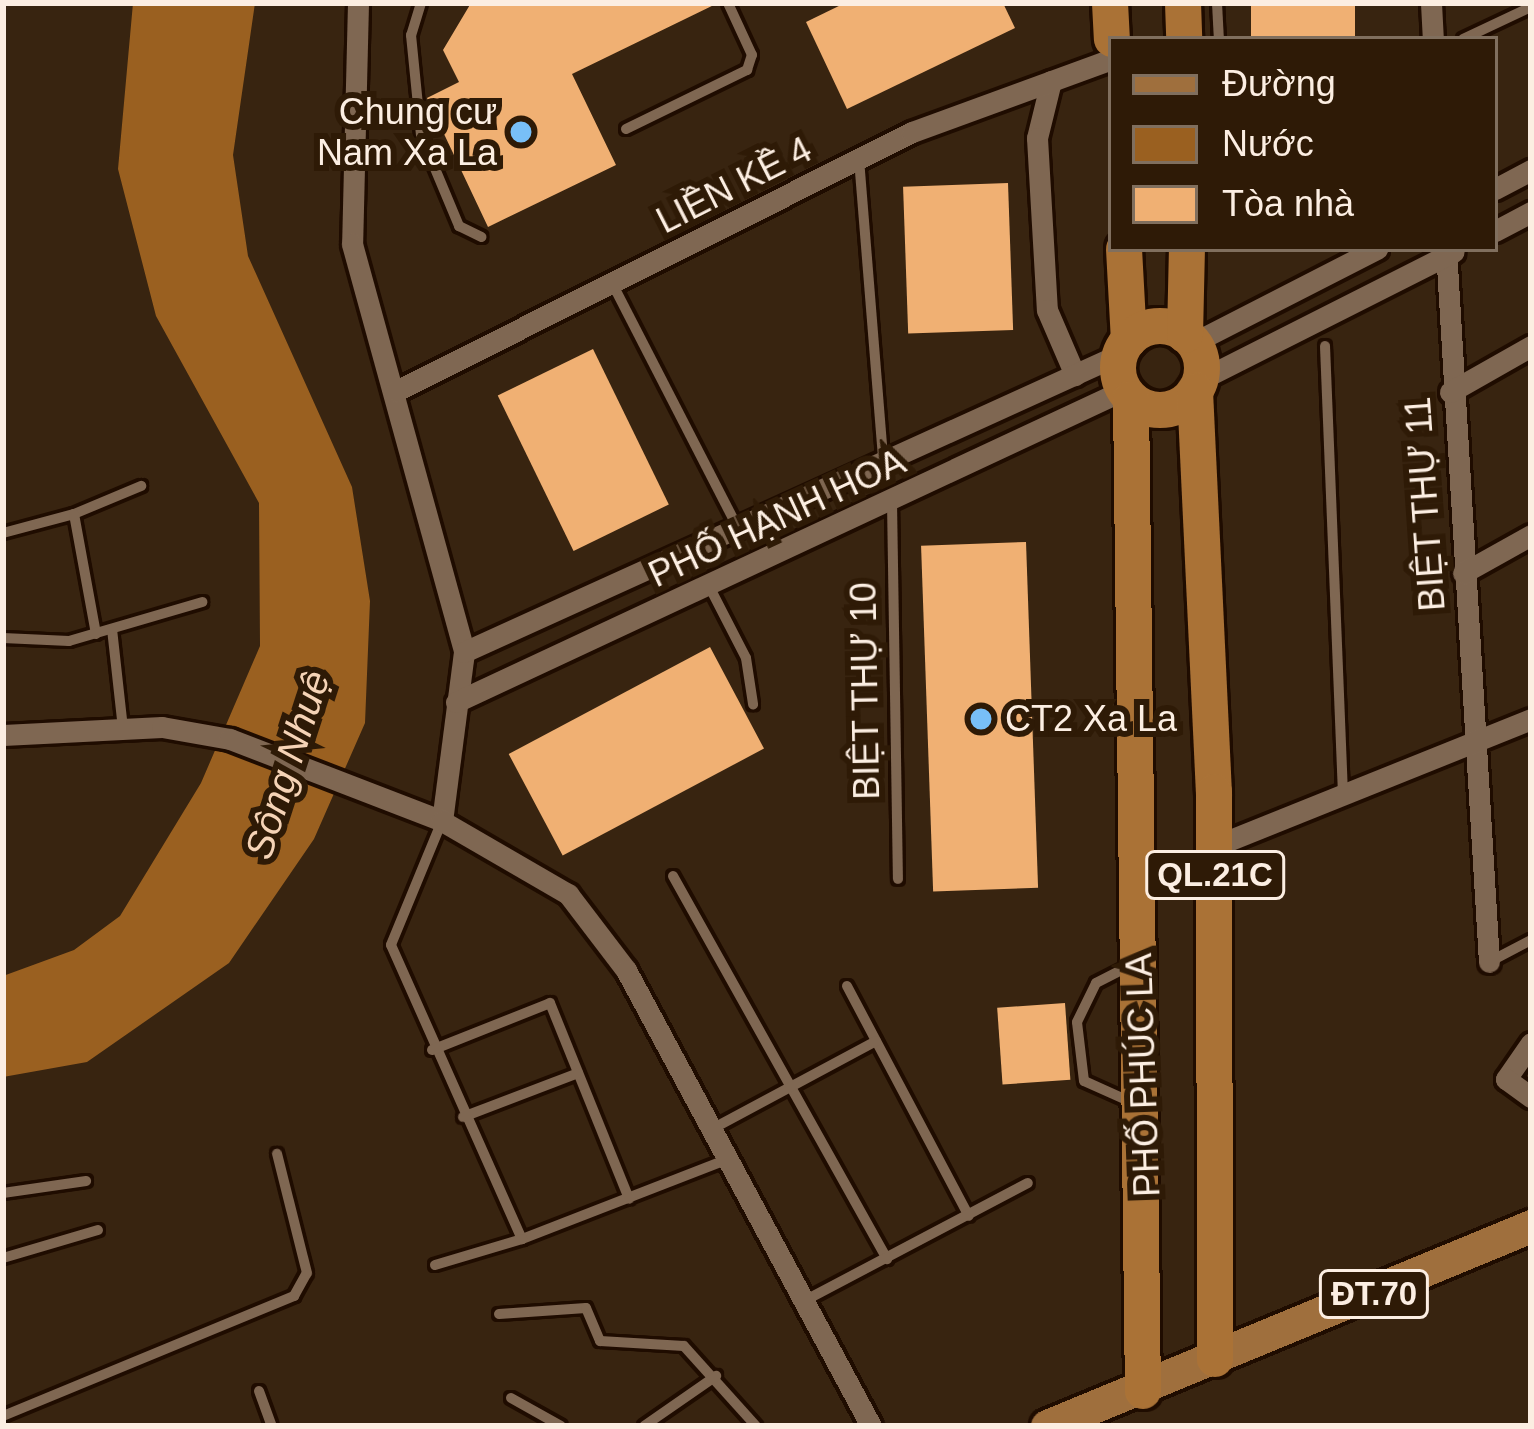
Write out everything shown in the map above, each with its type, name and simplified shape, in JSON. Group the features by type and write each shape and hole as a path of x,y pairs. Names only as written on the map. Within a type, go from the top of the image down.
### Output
{"highway":[{"path":"1110,3 1112,36"},
{"path":"1183,3 1184,36"},
{"name":"PHỐ PHÚC LA","path":"1124,252 1144,1390"},
{"path":"1187,252 1189,339 1156,326 1126,371 1158,410 1197,385"},
{"name":"PHỐ PHÚC LA","path":"1189,339 1197,385 1215,846 1215,1359"}],"main road":[{"name":"ĐT.70","path":"1047,1426 1144,1390 1531,1226"}],"street":[{"path":"358,3 352,244 464,652 442,821"},
{"path":"1431,3 1433,36"},
{"name":"LIỀN KỀ 4","path":"395,391 859,159 1108,60"},
{"path":"1051,82 1037,138 1047,310 1076,375"},
{"path":"1498,187 1531,170"},
{"path":"1498,228 1531,212"},
{"path":"1189,339 1371,252"},
{"path":"1197,385 1448,252"},
{"name":"BIỆT THỰ 11","path":"1450,252 1450,392 1489,962"},
{"path":"1450,392 1531,346"},
{"name":"PHỐ HẠNH HOA","path":"464,652 1076,375 1126,371"},
{"name":"PHỐ HẠNH HOA","path":"456,701 892,502 1126,371"},
{"path":"1463,573 1531,535"},
{"path":"1215,846 1477,748 1531,719"},
{"path":"3,735 123,729 230,739 442,821 568,894 626,970 872,1426"},
{"path":"1531,1043 1506,1078 1531,1097"}],"lane":[{"path":"421,3 411,35 421,135 459,226 482,237"},
{"path":"626,129 747,70 752,55 728,3"},
{"path":"1217,3 1219,36"},
{"path":"1469,36 1531,7"},
{"path":"859,159 883,462"},
{"path":"612,283 737,528"},
{"path":"1325,346 1343,799"},
{"path":"3,533 74,514 140,486"},
{"name":"BIỆT THỰ 10","path":"892,502 898,879"},
{"path":"74,514 96,634"},
{"path":"709,586 746,658 753,704"},
{"path":"3,638 96,634 202,602"},
{"path":"112,629 123,729"},
{"path":"442,821 391,945 432,1050 522,1239"},
{"path":"673,876 886,1259"},
{"path":"1489,962 1531,940"},
{"path":"1140,962 1096,983 1077,1022 1084,1081 1110,1100 1142,1103"},
{"path":"847,986 969,1216"},
{"path":"432,1050 550,1003 629,1199"},
{"path":"712,1129 877,1041"},
{"path":"464,1117 578,1073"},
{"path":"3,1416 294,1296 307,1274 277,1154"},
{"path":"435,1265 522,1239 728,1159"},
{"path":"3,1193 86,1180"},
{"path":"804,1301 1028,1183"},
{"path":"3,1258 98,1230"},
{"path":"499,1314 586,1308 600,1341 685,1346 756,1426"},
{"path":"644,1426 716,1376"},
{"path":"260,1391 272,1426"},
{"path":"511,1398 561,1426"}],"water":[{"name":"Sông Nhuệ","path":"133,3 255,3 233,155 248,256 352,487 370,601 365,723 314,839 229,963 87,1062 3,1077 3,976 74,950 120,916 201,783 260,646 259,503 156,316 118,169"}],"building":[{"name":"Chung cư Nam Xa La","path":"471,3 718,3 572,74 616,165 488,227 427,98 459,82 443,50"},
{"path":"845,3 1003,3 1015,28 847,109 806,22"},
{"path":"1251,3 1355,3 1355,36 1251,36"},
{"path":"1008,183 1013,330 908,334 903,187"},
{"path":"593,349 669,504 574,551 498,395"},
{"name":"CT2 Xa La","path":"1026,542 1038,888 933,891 921,546"},
{"path":"710,647 764,749 563,856 509,754"},
{"path":"1065,1003 1070,1080 1003,1085 997,1008"}],"place":[{"name":"Chung cư Nam Xa La","path":"521,132"},
{"name":"CT2 Xa La","path":"981,719"}]}
